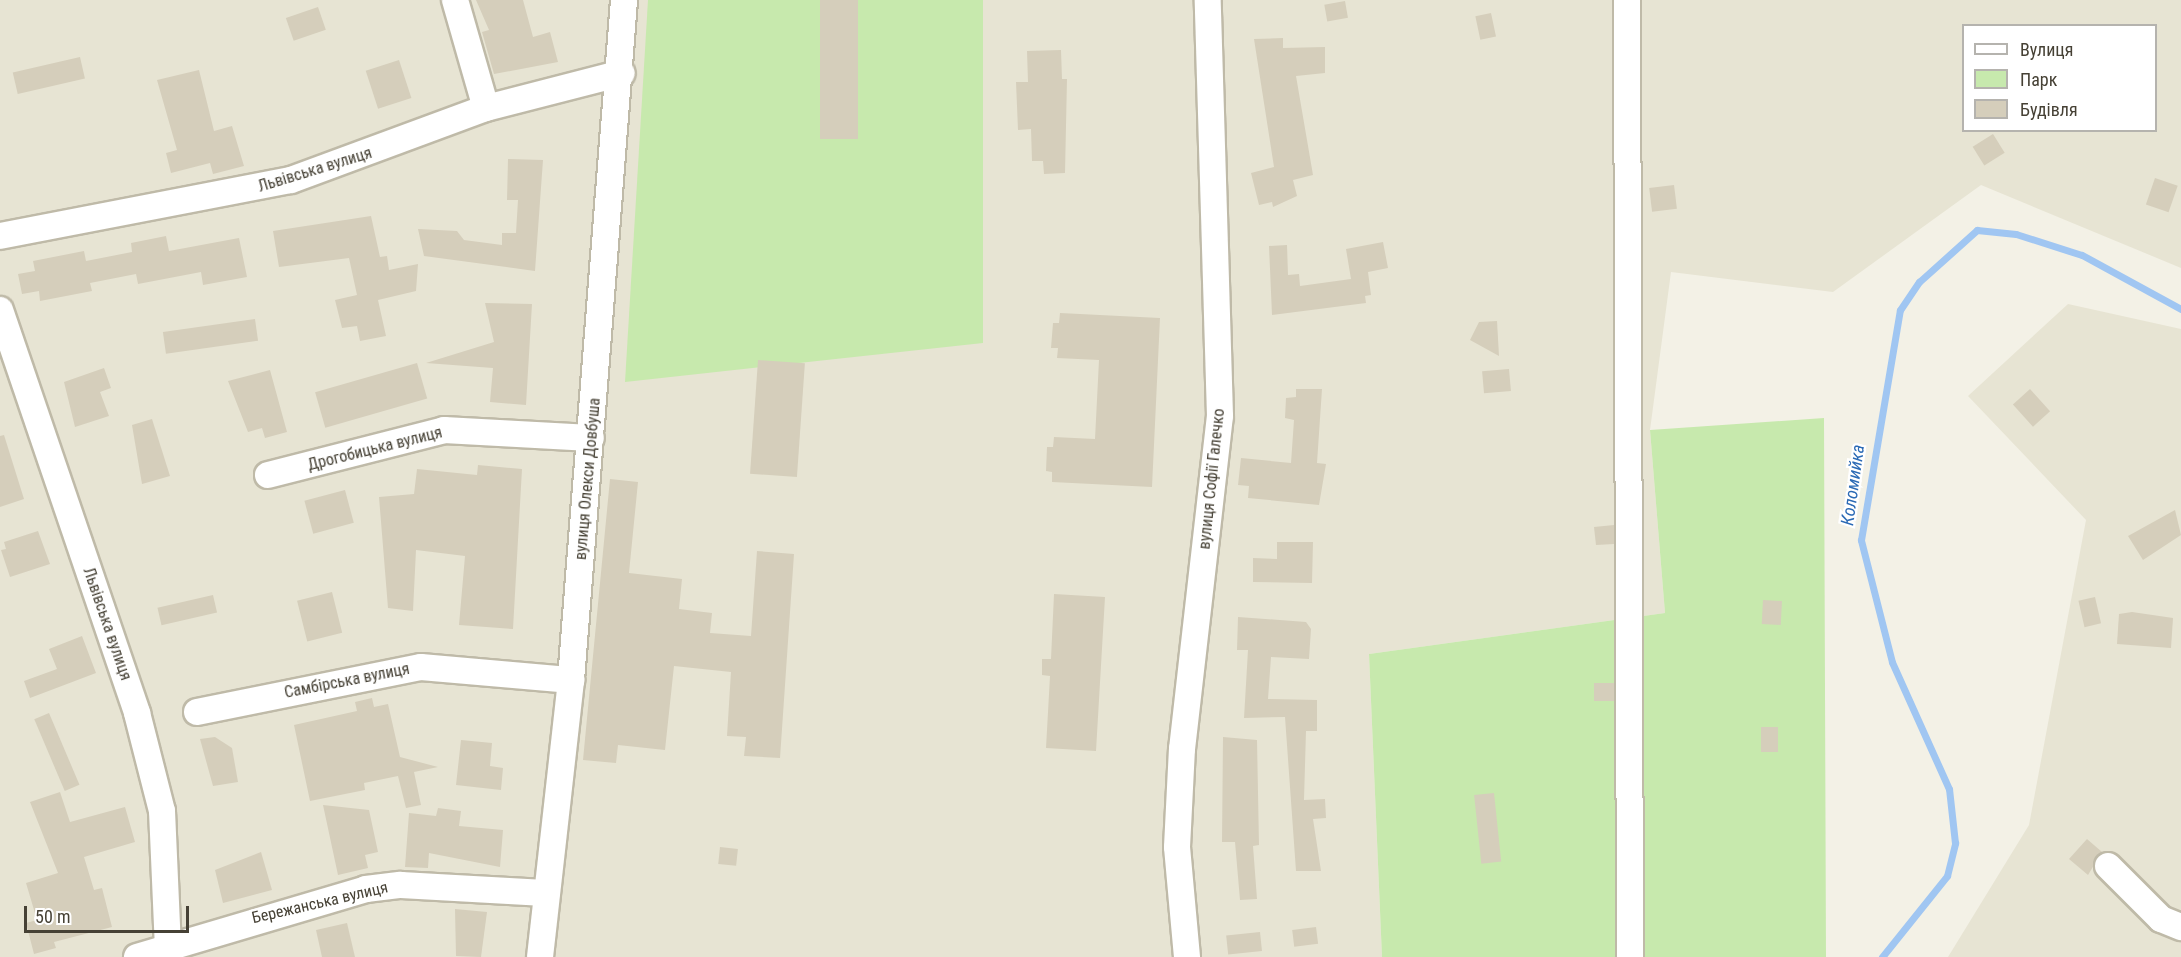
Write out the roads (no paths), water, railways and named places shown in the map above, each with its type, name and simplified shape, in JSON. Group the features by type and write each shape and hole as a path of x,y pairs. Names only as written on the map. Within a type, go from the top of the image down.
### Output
{"street":[{"path":"455,0 486,108"},
{"name":"вулиця Олекси Довбуша","path":"540,957 545,893 571,680 622,73 624,0"},
{"name":"вулиця Софії Галечко","path":"1187,957 1177,847 1182,749 1220,416 1208,0"},
{"path":"1627,0 1630,957"},
{"name":"Львівська вулиця","path":"0,236 291,180 486,108 622,73"},
{"name":"Львівська вулиця","path":"0,310 137,713 162,811 168,946"},
{"name":"Дрогобицька вулиця","path":"268,476 444,430 591,438"},
{"name":"Самбірська вулиця","path":"197,712 422,667 571,680"},
{"path":"2109,866 2161,919 2181,927"},
{"name":"Бережанська вулиця","path":"137,957 366,889 401,885 545,893"}],"waterway":[{"name":"Коломийка","path":"1882,957 1947,876 1955,843 1949,789 1892,662 1861,540 1900,310 1919,282 1977,230 2016,234 2082,255 2181,309"}]}
